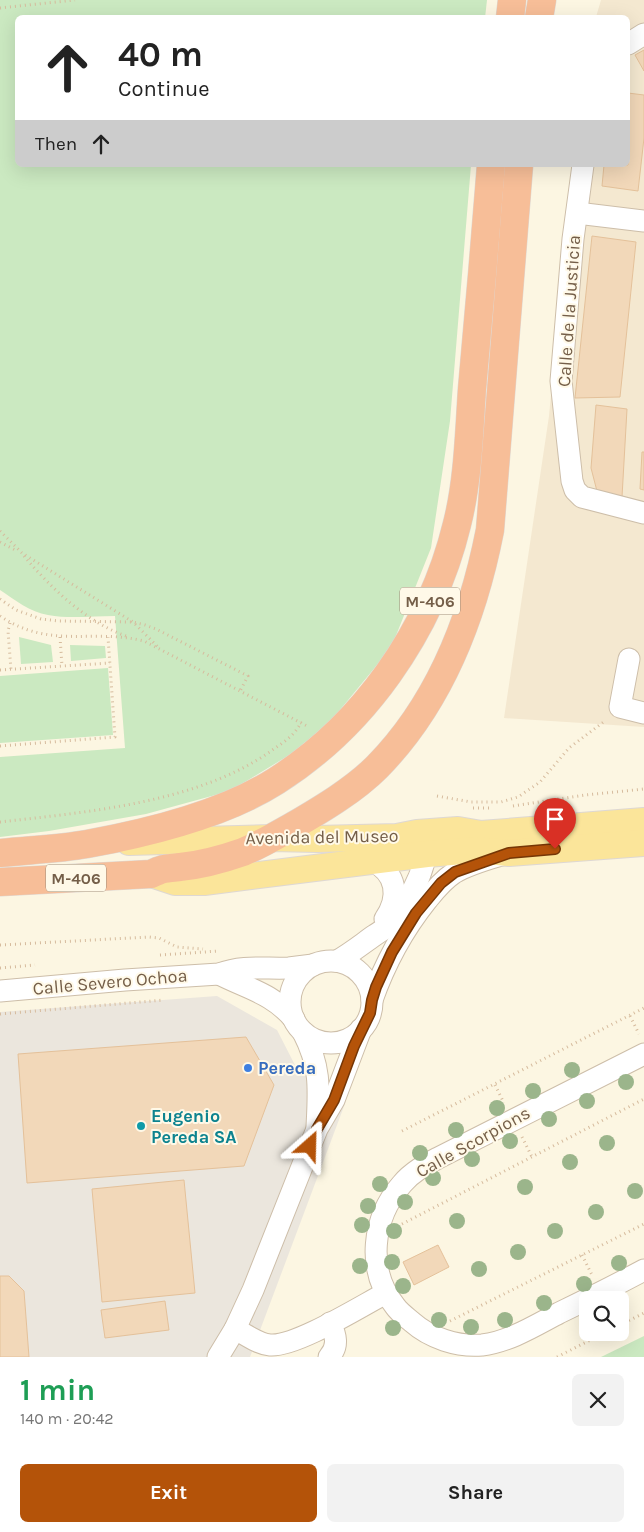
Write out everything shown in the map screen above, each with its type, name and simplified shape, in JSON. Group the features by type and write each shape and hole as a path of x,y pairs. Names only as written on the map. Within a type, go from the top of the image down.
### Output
{"highway":[{"path":"510,15 512,0"},
{"path":"540,15 542,0"},
{"name":"M-406","path":"86,844 183,821 218,809 275,782 295,769 342,730 378,688 402,655 420,623 434,591 448,556 459,516 468,441 491,167"},
{"name":"M-406","path":"151,874 166,867 180,867 227,858 271,838 310,816 376,768 401,740 432,696 468,616 481,573 490,530 519,167"},
{"name":"Avenida del Museo","path":"0,853 86,844"},
{"name":"Avenida del Museo","path":"0,882 151,874"}],"main road":[{"name":"Avenida del Museo","path":"86,844 271,838 397,837 417,833 458,830 480,834 644,821"},
{"name":"Avenida del Museo","path":"151,874 175,882 190,882 427,854 475,850 509,853 644,842"}],"street":[{"path":"630,43 644,34"},
{"name":"Calle de la Justicia","path":"583,167 573,239 561,381 574,487 578,494 588,499 644,514"},
{"path":"577,213 644,221"},
{"path":"629,659 620,707 644,712"},
{"path":"337,961 357,950 388,927 399,915 420,876 427,854 436,844 480,834"},
{"path":"218,1357 235,1328 253,1290 317,1129 334,1100 370,1013 372,1000 381,974 392,952 416,913 441,883 455,872 509,853"},
{"path":"372,861 382,866 388,873 394,892 393,902 388,915 374,936"},
{"path":"317,1129 319,1098 317,1067 312,1049 290,1007 290,994 295,982 302,972 313,965 329,960 337,961 350,965 362,974 369,986 372,1000"},
{"name":"Calle Severo Ochoa","path":"0,991 219,974 247,967 289,968 313,965"},
{"name":"Calle Severo Ochoa","path":"219,974 236,983 254,989 279,1003 299,1026"},
{"path":"299,1026 315,1040 329,1042 343,1041 362,1030"},
{"name":"Calle Scorpions","path":"642,1045 424,1165 402,1183 392,1197 379,1223 376,1237 378,1266 386,1293 395,1307 426,1333 440,1339 466,1344 482,1345 497,1341 542,1322 644,1270"},
{"path":"235,1328 267,1345 276,1345 298,1338 330,1323 386,1293"},
{"path":"329,1357 335,1350 336,1344 336,1338 330,1323"}],"path":[{"path":"0,8 75,0"},
{"path":"0,531 52,586 96,622 111,631 144,641 318,732"},
{"path":"0,542 22,553 133,622 159,649"},
{"path":"0,599 16,610 41,619 133,622 156,628 248,676 240,690"},
{"path":"0,616 10,623 38,634 60,637 129,638"},
{"path":"10,623 8,630 11,670"},
{"path":"60,637 62,666"},
{"path":"0,746 115,737 108,638"},
{"path":"0,670 110,663"},
{"path":"437,796 471,802 501,802 518,797 540,782 569,748 598,727 609,716"},
{"path":"0,822 110,808 179,792 236,772 264,756 290,737 297,730 301,722"},
{"path":"508,807 585,795 644,789"},
{"path":"470,809 476,807 496,808"},
{"path":"0,945 150,936 159,938 177,947 203,949"},
{"path":"0,1014 166,1000"},
{"path":"402,1131 644,1008"},
{"path":"630,1016 642,1045"},
{"path":"376,1237 644,1099"},
{"path":"426,1333 644,1224"},
{"path":"629,1320 644,1313"},
{"path":"557,1357 588,1341"}],"shaded area":[{"path":"601,0 644,0 644,727 504,718 549,416 572,167 630,167 630,15 597,15"},
{"path":"217,996 277,1030 298,1071 346,1101 250,1357 0,1357 0,1012"}],"green space":[{"path":"0,0 487,0 485,15 15,15 15,167 471,167 450,421 431,548 391,648 330,722 291,754 230,791 146,814 49,831 0,837 0,757 125,748 115,616 73,617 48,615 17,602 0,590"},
{"path":"19,637 51,645 53,662 21,664"},
{"path":"70,645 105,646 106,658 71,661"},
{"path":"108,668 113,735 0,743 0,676"},
{"path":"644,1336 644,1357 601,1357"}],"building":[{"path":"644,50 644,71 635,55"},
{"path":"630,93 644,95 644,138 638,191 602,186 604,167 630,167"},
{"path":"592,236 636,242 620,397 575,398"},
{"path":"596,405 627,409 622,497 598,495 591,468"},
{"path":"642,452 644,452 644,490 640,489"},
{"name":"Eugenio Pereda SA","path":"246,1037 274,1085 244,1166 27,1183 18,1054"},
{"path":"184,1180 195,1293 102,1302 92,1189"},
{"path":"438,1245 449,1267 414,1285 403,1262"},
{"path":"0,1276 9,1276 24,1291 29,1357 0,1357"},
{"path":"165,1301 169,1330 105,1338 101,1310"}],"place":[{"name":"Pereda","path":"248,1068"},
{"name":"Eugenio Pereda SA","path":"141,1126"}],"route":[{"path":"310,1146 317,1129 334,1100 354,1046 370,1013 372,1000 381,974 416,913 441,883 455,872 509,853 555,849"}]}
